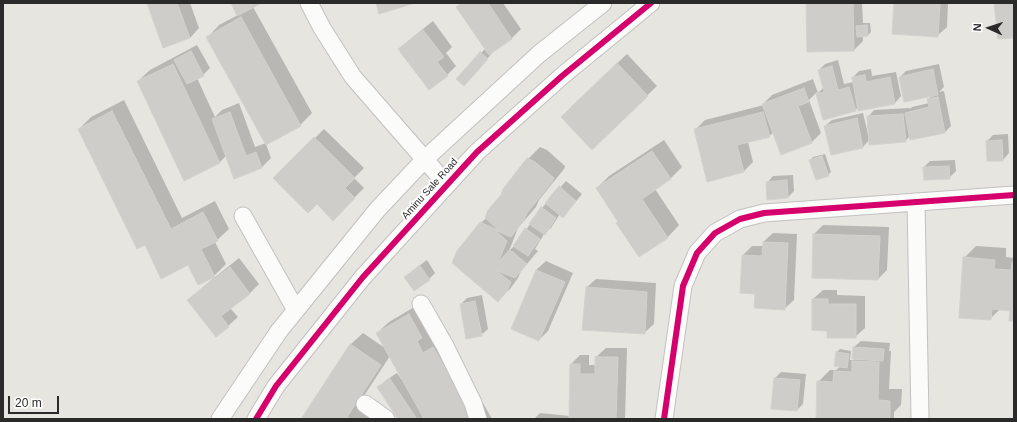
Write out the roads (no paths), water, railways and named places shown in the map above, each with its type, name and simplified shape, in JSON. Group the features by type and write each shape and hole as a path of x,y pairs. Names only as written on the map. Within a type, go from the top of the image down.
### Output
{"street":[{"path":"308,3 353,77 447,185"},
{"path":"220,419 279,331 377,210 425,159 539,54 603,3"},
{"name":"Aminu Sale Road","path":"256,419 276,386 363,277 477,152 562,76 651,3"},
{"path":"664,419 683,286 697,253 715,233 740,219 764,213 1014,195"},
{"path":"916,202 920,419"},
{"path":"243,216 296,310"},
{"path":"421,304 445,346 473,403 478,419"},
{"path":"365,404 386,419"}]}
